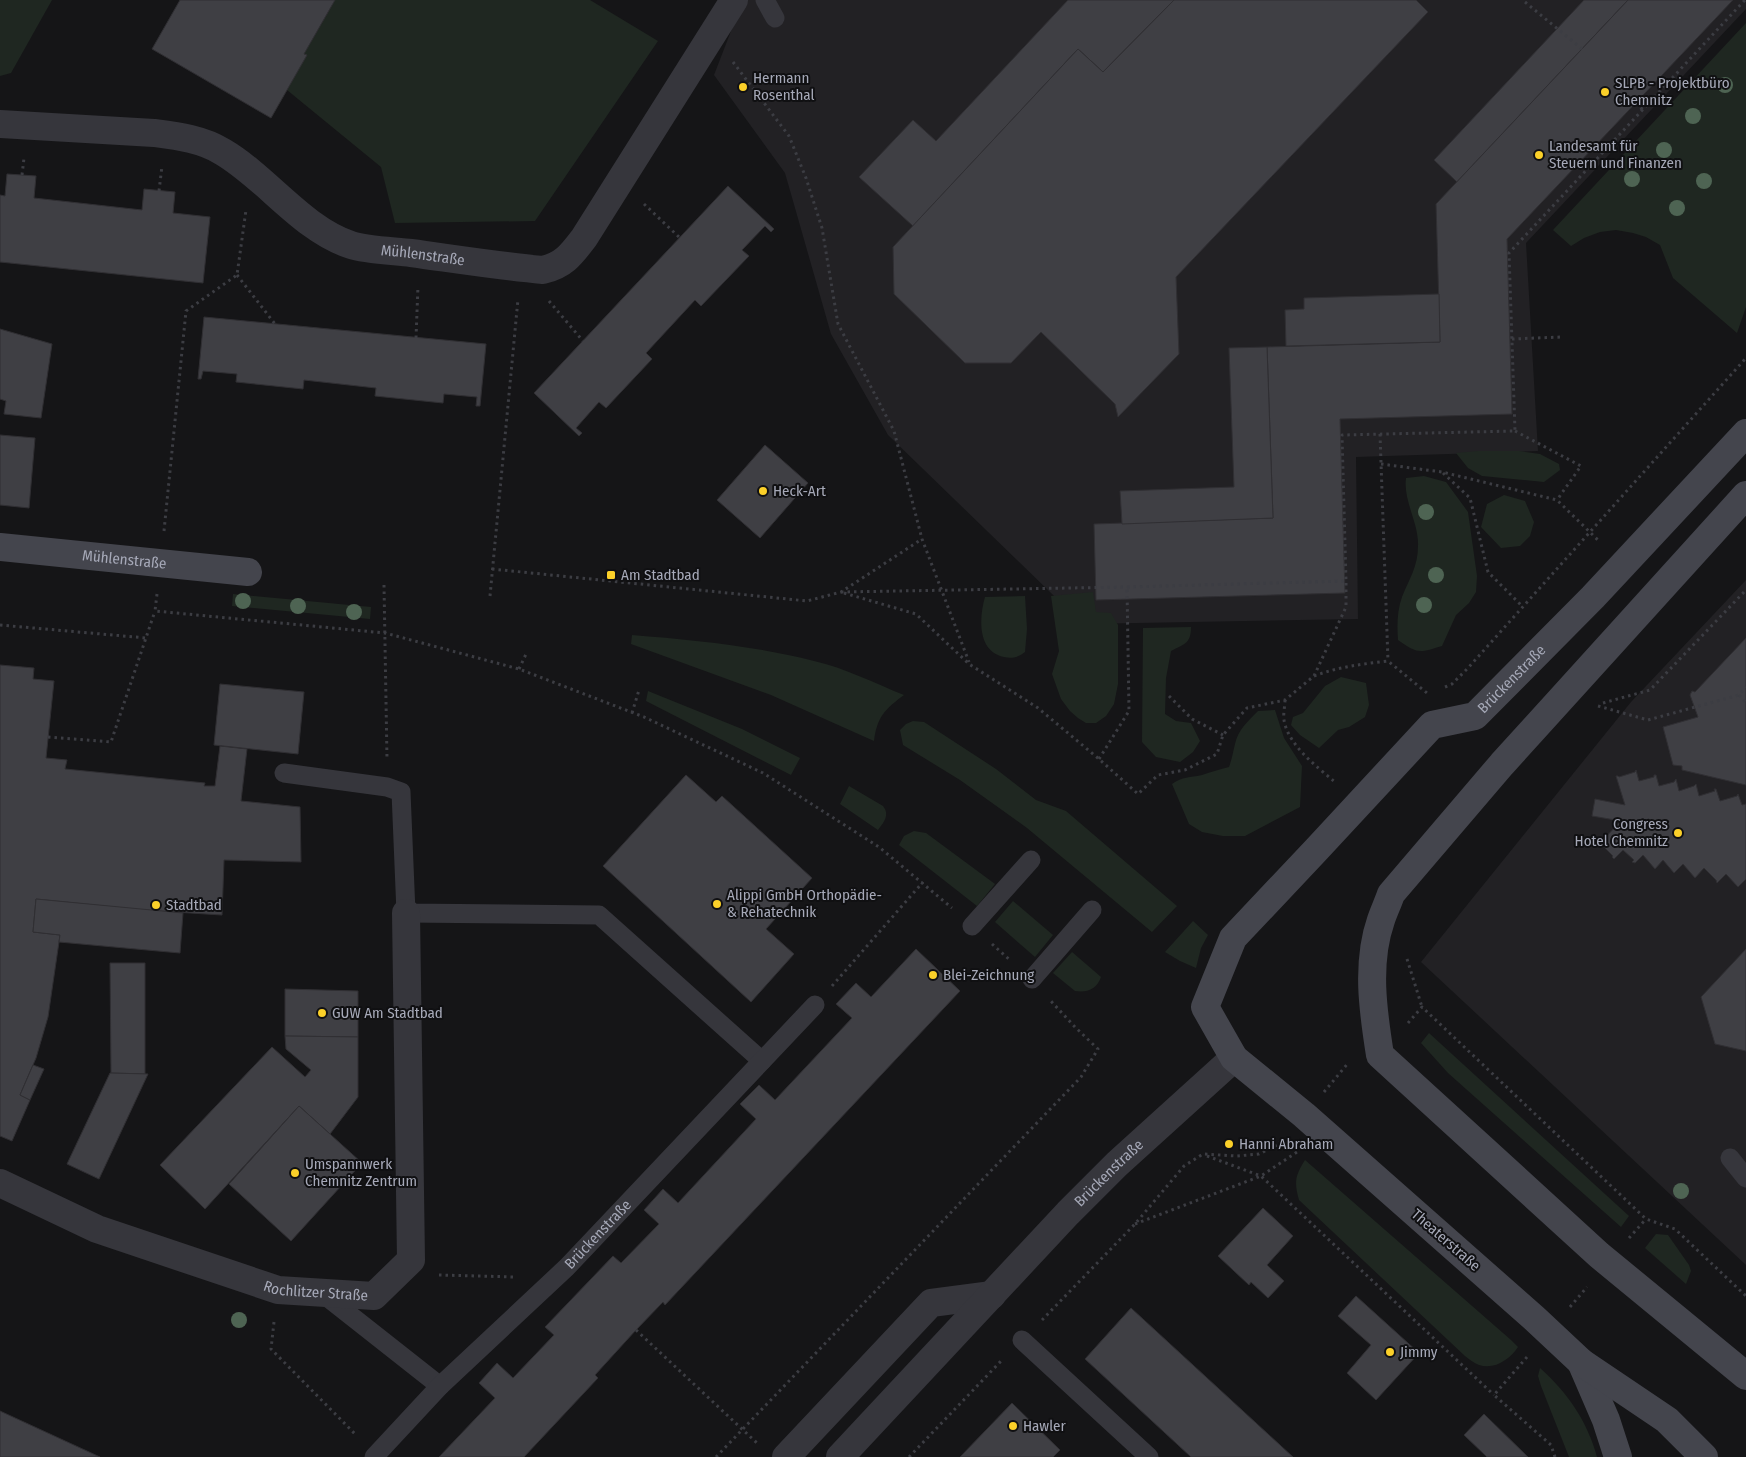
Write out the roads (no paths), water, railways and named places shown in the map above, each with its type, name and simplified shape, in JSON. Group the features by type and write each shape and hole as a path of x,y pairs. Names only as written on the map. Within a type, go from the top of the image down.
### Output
{"main road":[{"name":"Brückenstraße","path":"1205,1007 1233,938 1318,850 1432,725 1475,716 1623,564 1746,433"},
{"path":"1746,496 1502,764 1392,894 1381,920 1372,962 1378,1043 1599,1254 1746,1376"},
{"name":"Mühlenstraße","path":"0,547 248,572"},
{"name":"Theaterstraße","path":"1205,1007 1234,1058 1304,1116 1534,1318 1581,1362 1667,1420 1704,1457"},
{"path":"1581,1362 1606,1420 1618,1457"}],"street":[{"name":"Mühlenstraße","path":"0,124 154,133 201,142 222,151 251,171 297,212 330,234 352,245 543,270 557,266 573,252 584,238 734,0"},
{"name":"Rochlitzer Straße","path":"0,1183 98,1229 278,1290 374,1296 411,1260 406,913"},
{"name":"Brückenstraße","path":"840,1457 1068,1213 1117,1164 1234,1058"},
{"path":"786,1457 931,1303 992,1295"}],"lane":[{"path":"765,0 775,18"},
{"path":"284,773 387,787 400,792 406,913 599,915 762,1061"},
{"path":"972,926 1030,860"},
{"path":"1032,979 1092,910"},
{"name":"Brückenstraße","path":"375,1456 440,1386 567,1267 816,1005"},
{"path":"1730,1158 1746,1178"},
{"path":"322,1293 440,1386"},
{"path":"1022,1340 1149,1457"}],"place":[{"name":"Hermann Rosenthal","path":"743,87"},
{"name":"SLPB - Projektbüro Chemnitz","path":"1605,92"},
{"name":"Landesamt für Steuern und Finanzen","path":"1539,155"},
{"name":"Heck-Art","path":"763,491"},
{"name":"Am Stadtbad","path":"611,575"},
{"name":"Congress Hotel Chemnitz","path":"1678,833"},
{"name":"Alippi GmbH Orthopädie- & Rehatechnik","path":"717,904"},
{"name":"Stadtbad","path":"156,905"},
{"name":"Blei-Zeichnung","path":"933,975"},
{"name":"GUW Am Stadtbad","path":"322,1013"},
{"name":"Hanni Abraham","path":"1229,1144"},
{"name":"Umspannwerk Chemnitz Zentrum","path":"295,1173"},
{"name":"Jimmy","path":"1390,1352"},
{"name":"Hawler","path":"1013,1426"}]}
